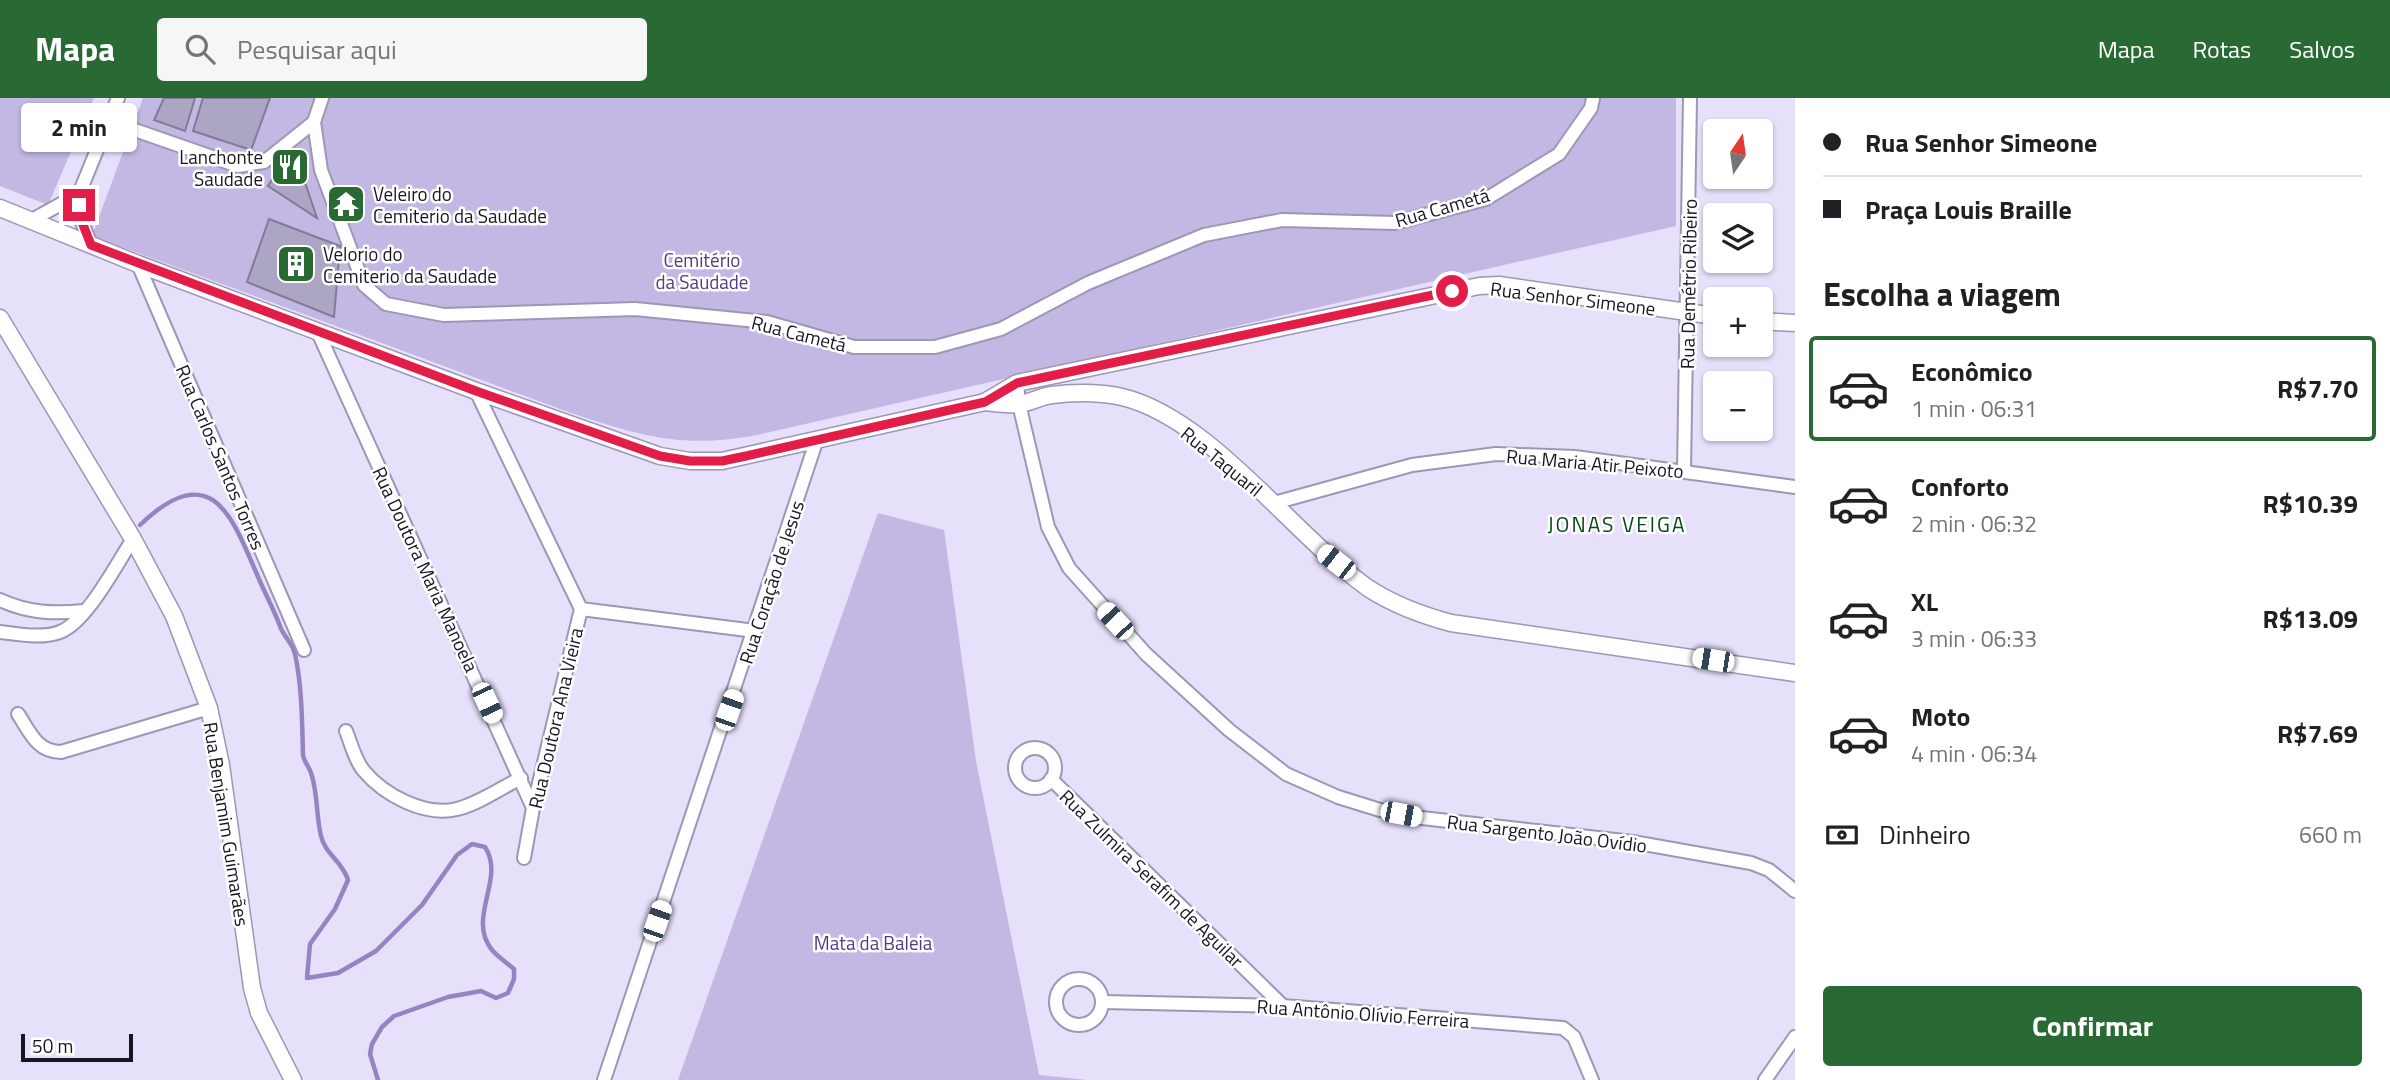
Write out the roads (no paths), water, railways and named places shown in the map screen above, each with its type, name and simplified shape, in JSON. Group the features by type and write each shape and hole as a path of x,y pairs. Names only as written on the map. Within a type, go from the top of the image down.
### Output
{"street":[{"path":"91,245 80,217 79,194 118,98"},
{"name":"Rua Cametá","path":"322,98 314,122 321,170 364,285 386,304 444,315 635,309 767,322 854,347 935,347 1002,329 1088,283 1204,235 1282,220 1395,223 1486,199 1559,154 1591,108 1593,98"},
{"name":"Rua Demétrio Ribeiro","path":"1684,471 1689,313 1690,98"},
{"path":"109,121 238,166 264,162 314,122"},
{"path":"30,221 79,194"},
{"name":"Rua Taquaril","path":"0,208 138,264 476,391 660,456 690,461 722,461 985,402 1019,404 1052,395 1121,397 1153,410 1194,435 1274,503 1320,549 1369,588 1420,614 1451,623 1795,673"},
{"name":"Rua Carlos Santos Torres","path":"138,264 304,650"},
{"name":"Rua Senhor Simeone","path":"985,402 1017,383 1479,286 1499,285 1703,315"},
{"name":"Rua Benjamim Guimarães","path":"0,318 133,539 174,616 209,708 221,765 252,988 260,1013 293,1080"},
{"path":"1773,322 1795,323"},
{"name":"Rua Doutora Maria Manoela","path":"317,330 533,808"},
{"name":"Rua Sargento João Ovídio","path":"1017,383 1019,404 1048,527 1069,568 1146,654 1229,730 1286,774 1338,797 1390,812 1633,842 1751,863 1769,870 1795,891"},
{"name":"Rua Doutora Ana Vieira","path":"476,391 581,610 533,808 524,858"},
{"name":"Rua Coração de Jesus","path":"604,1080 816,442"},
{"name":"Rua Maria Atir Peixoto","path":"1274,503 1412,465 1484,455 1532,454 1795,487"},
{"path":"0,632 35,635 60,632 84,611 133,539"},
{"path":"0,600 24,609 52,614 84,611"},
{"path":"581,610 755,631"},
{"path":"18,714 39,746 49,752 61,752 209,708"},
{"path":"346,731 362,770 387,791 415,806 434,811 458,809 521,778"},
{"name":"Rua Zulmira Serafim de Aguilar","path":"1051,779 1283,1006"},
{"name":"Rua Antônio Olívio Ferreira","path":"1102,1002 1283,1006 1563,1027 1574,1037 1592,1080"},
{"path":"1765,1080 1795,1037"}],"waterway":[{"path":"140,525 166,504 188,495 205,496 220,506 243,542 281,630 294,650 300,691 303,757 313,781 321,836 348,880 335,909 310,944 307,978 338,973 376,951 422,905 457,855 472,844 485,847 491,872 484,912 485,938 492,950 514,969 514,979 508,993 496,998 481,991 448,997 394,1016 382,1027 372,1044 370,1054 378,1080"}],"place":[{"name":"Lanchonte Saudade","path":"290,167"},
{"name":"Veleiro do Cemiterio da Saudade","path":"346,204"},
{"name":"Velorio do Cemiterio da Saudade","path":"296,264"}],"district":[{"name":"JONAS VEIGA","path":"1617,524"}],"park label":[{"name":"Cemitério da Saudade","path":"702,270"},
{"name":"Mata da Baleia","path":"873,942"}]}
